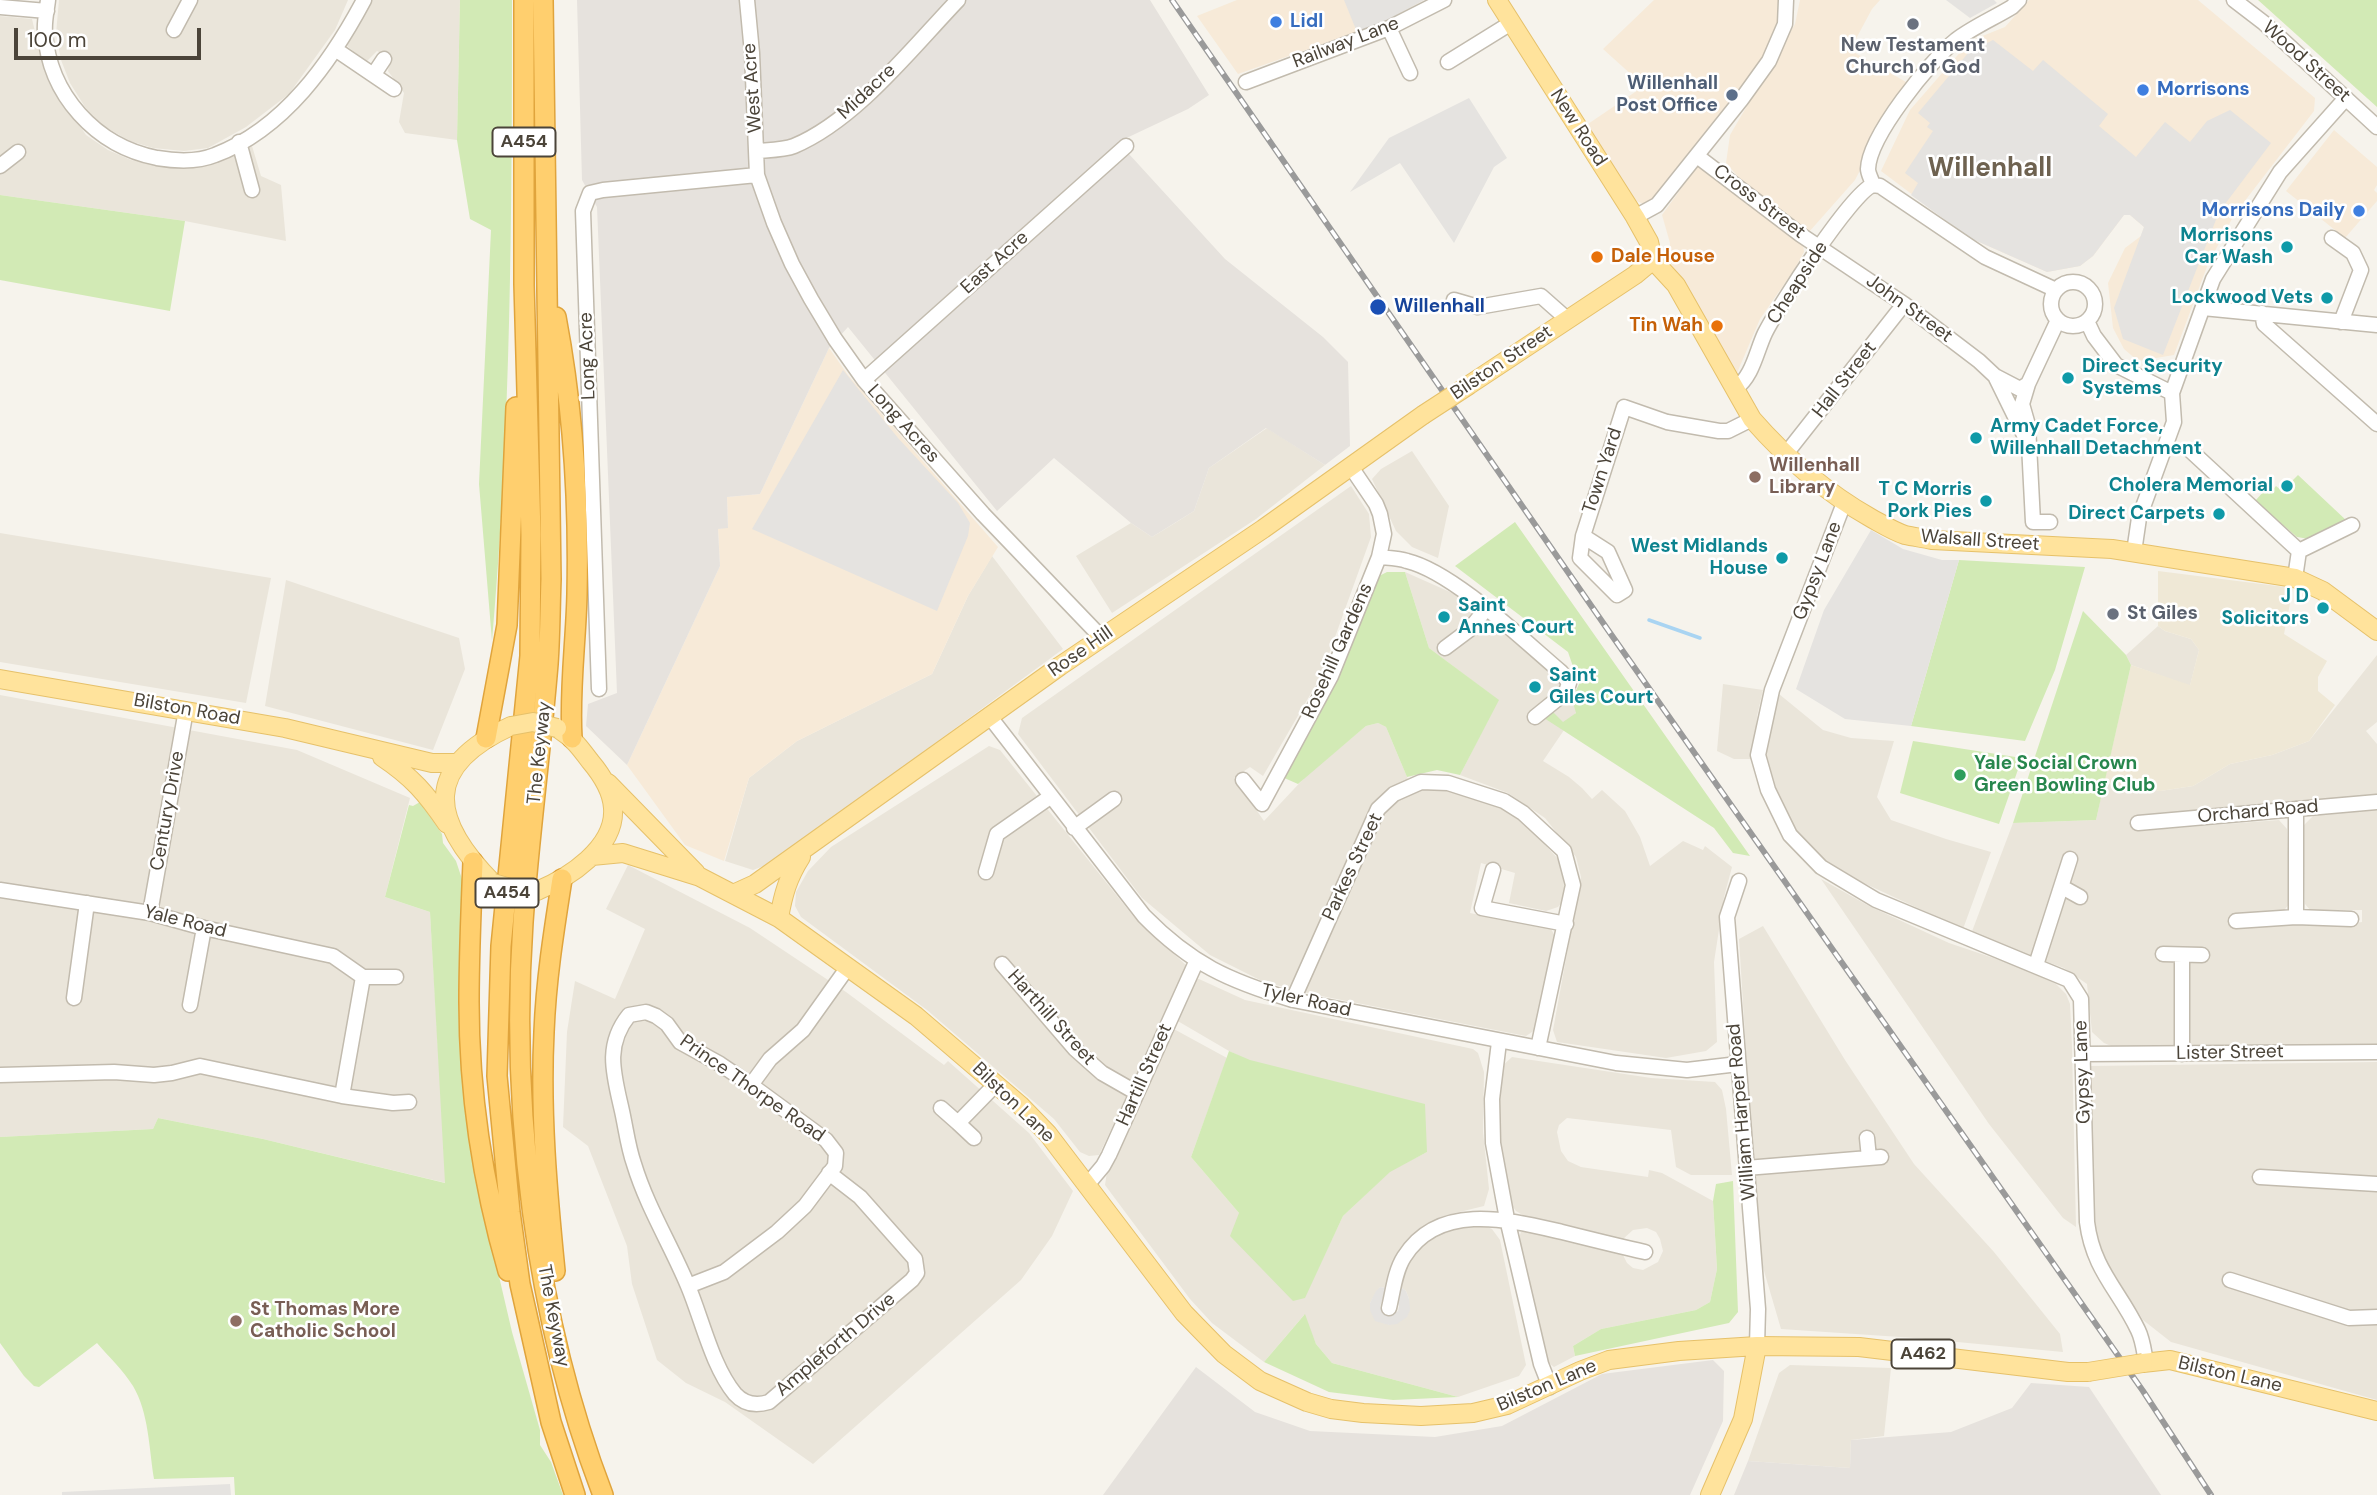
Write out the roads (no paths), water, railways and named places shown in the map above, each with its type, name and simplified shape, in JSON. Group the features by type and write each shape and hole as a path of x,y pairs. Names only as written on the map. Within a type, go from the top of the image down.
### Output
{"highway":[{"name":"The Keyway","path":"524,0 524,284 531,535 530,656 501,947 497,1076 520,1284 544,1397 575,1495"},
{"name":"The Keyway","path":"543,0 551,579 548,661 523,922 519,1018 520,1084 543,1272 574,1410 603,1495"},
{"path":"547,265 564,357 574,477 577,592 571,692 565,733"},
{"path":"486,738 507,625 516,390 524,284"},
{"path":"473,862 469,1003 473,1084 489,1199 544,1397"},
{"path":"562,878 550,950 544,1031 544,1156 555,1271 574,1410"}],"main road":[{"name":"New Road","path":"1497,0 1635,216 1649,242 1653,260"},
{"name":"Bilston Street","path":"1351,467 1423,415 1635,275 1653,260"},
{"name":"Walsall Street","path":"1653,260 1671,278 1752,419 1785,455 1844,503 1891,528 1906,535 1932,540 2134,552 2295,578 2323,591 2377,631"},
{"name":"Rose Hill","path":"733,894 755,884 1101,637 1244,543 1351,467"},
{"name":"Bilston Road","path":"0,679 285,728 432,763 458,763"},
{"path":"605,780 614,809 609,828 592,856 576,870 537,891 521,891 493,883 473,862 451,829 446,812 446,781 458,763 486,738 511,726 533,722 565,733 605,780 700,877"},
{"name":"Bilston Road","path":"372,750 420,786 451,829"},
{"name":"Rose Hill","path":"779,918 790,874 815,841"},
{"path":"592,856 623,853 700,877 779,918"},
{"name":"Bilston Lane","path":"779,918 916,1016 996,1084 1048,1134 1184,1313 1208,1339 1260,1381 1288,1395 1331,1409 1363,1413 1452,1415 1493,1409 1609,1360 1679,1351 1757,1346 1859,1347 2068,1372 2088,1372 2170,1360 2377,1411"},
{"path":"1710,1495 1743,1419 1757,1346"}],"street":[{"path":"174,30 190,0"},
{"path":"0,7 47,5 45,29 54,68 65,95 84,121 98,134 144,155 166,159 202,159 214,156 258,131 300,94 335,50 364,0"},
{"name":"West Acre","path":"747,0 757,175"},
{"name":"Midacre","path":"757,151 792,147 831,126 872,90 958,0"},
{"name":"Railway Lane","path":"1246,82 1389,28 1444,0"},
{"path":"1635,216 1657,205 1769,61 1785,24 1786,0"},
{"name":"Wood Street","path":"2234,0 2264,23 2377,127"},
{"path":"2012,2 1955,41 1900,102 1878,141 1868,170 1873,185 1880,186 1985,257 2056,290"},
{"path":"1448,62 1511,23"},
{"path":"1389,28 1410,73"},
{"path":"335,50 394,89"},
{"path":"374,74 384,59"},
{"path":"2134,552 2142,508 2174,422 2172,393 2213,279 2280,172 2346,98"},
{"path":"240,142 251,190"},
{"name":"East Acre","path":"863,380 1126,146"},
{"path":"1,163 18,152"},
{"name":"Cross Street","path":"1697,156 1821,246"},
{"name":"Long Acres","path":"757,175 764,200 792,264 863,380 983,513 1101,637"},
{"name":"Long Acre","path":"599,689 583,211 590,193 603,190 757,175"},
{"name":"Cheapside","path":"1735,389 1746,380 1775,315 1821,246 1863,190 1873,185"},
{"path":"2332,238 2353,253 2361,271 2342,322"},
{"name":"John Street","path":"1821,246 1904,304 1995,376"},
{"path":"2075,282 2088,289 2092,294 2094,309 2087,321 2074,326 2058,320 2051,304 2056,290 2075,282"},
{"path":"1454,300 1478,307 1541,296 1567,319"},
{"name":"Hall Street","path":"1785,455 1904,304"},
{"path":"2203,308 2377,325"},
{"path":"2262,313 2264,324 2377,424"},
{"path":"2050,522 2027,523 2028,425 2022,404 2028,384 2058,320"},
{"path":"2087,321 2094,336 2116,365 2172,393"},
{"path":"1995,376 2020,389 2028,384"},
{"path":"1995,376 2027,441"},
{"name":"Town Yard","path":"1583,536 1624,407 1667,422 1719,431 1728,431 1752,419"},
{"path":"2191,451 2299,551 2295,578"},
{"name":"Rosehill Gardens","path":"1243,780 1262,804 1331,676 1379,556 1384,534 1380,514 1351,467"},
{"name":"Gypsy Lane","path":"1844,503 1772,690 1758,755 1768,790 1790,835 1821,867 1876,900 2069,980 2081,999 2087,1222 2090,1242 2095,1259 2139,1332 2145,1362"},
{"path":"2299,551 2352,525"},
{"path":"1379,556 1408,561 1440,576 1486,609 1562,672 1570,683 1562,699 1535,717"},
{"path":"1445,648 1469,630 1486,609"},
{"name":"Century Drive","path":"150,913 186,710"},
{"name":"Tyler Road","path":"990,717 1143,916 1170,941 1224,976 1246,986 1293,1000 1499,1042 1650,1068 1687,1070 1738,1064"},
{"name":"Parkes Street","path":"1293,1000 1378,809 1394,794 1421,782 1448,783 1504,801 1523,813 1564,851 1573,885 1538,1048"},
{"path":"986,872 997,834 1050,797"},
{"path":"1074,828 1114,799"},
{"name":"Orchard Road","path":"2138,823 2377,802"},
{"path":"2296,809 2296,917"},
{"path":"2036,965 2070,859"},
{"path":"1493,870 1482,908 1566,924"},
{"name":"William Harper Road","path":"1739,881 1727,917 1758,1309 1757,1346"},
{"path":"2062,887 2080,898"},
{"name":"Yale Road","path":"0,890 150,913 204,928 333,956 363,977"},
{"path":"74,998 88,903"},
{"path":"2236,921 2296,917 2351,919"},
{"path":"190,1005 204,928"},
{"path":"2163,954 2202,955"},
{"path":"2182,955 2182,1054"},
{"name":"Hartill Street","path":"1087,1185 1103,1166 1197,960"},
{"name":"Harthill Street","path":"1002,964 1075,1049 1102,1073 1137,1093"},
{"path":"751,1085 770,1059 803,1030 848,967"},
{"path":"342,1096 363,977 396,976"},
{"name":"Prince Thorpe Road","path":"646,1012 656,1016 667,1024 680,1042 751,1085 833,1148 837,1160 829,1173 805,1206 768,1239 724,1272 688,1286 655,1218 633,1163 612,1067 614,1042 619,1027 629,1015 646,1012"},
{"path":"1499,1042 1492,1128 1497,1171 1541,1364 1550,1387"},
{"name":"Lister Street","path":"2084,1054 2377,1052"},
{"path":"0,1075 114,1072 154,1075 200,1066 342,1096 393,1103 409,1102"},
{"path":"958,1123 996,1084"},
{"path":"941,1108 974,1138"},
{"path":"1746,1168 1875,1157 1867,1139"},
{"name":"Ampleforth Drive","path":"688,1286 725,1379 737,1396 752,1404 769,1402 917,1273 915,1259 860,1197 829,1173"},
{"path":"2260,1177 2377,1184"},
{"path":"1389,1308 1404,1257 1427,1234 1447,1223 1473,1217 1507,1219 1646,1252"},
{"path":"2230,1280 2349,1318 2377,1317"}],"waterway":[{"path":"1649,620 1700,638"}],"railway":[{"path":"1172,0 1608,630 2143,1391 2211,1495"}],"place":[{"name":"Lidl","path":"1276,22"},
{"name":"New Testament Church of God","path":"1913,24"},
{"name":"Morrisons","path":"2143,90"},
{"name":"Willenhall Post Office","path":"1732,95"},
{"name":"Morrisons Daily","path":"2359,211"},
{"name":"Morrisons Car Wash","path":"2287,247"},
{"name":"Dale House","path":"1597,257"},
{"name":"Lockwood Vets","path":"2327,298"},
{"name":"Willenhall","path":"1378,307"},
{"name":"Tin Wah","path":"1717,326"},
{"name":"Direct Security Systems","path":"2068,378"},
{"name":"Army Cadet Force, Willenhall Detachment","path":"1976,438"},
{"name":"Willenhall Library","path":"1755,477"},
{"name":"Cholera Memorial","path":"2287,486"},
{"name":"T C Morris Pork Pies","path":"1986,501"},
{"name":"Direct Carpets","path":"2219,514"},
{"name":"West Midlands House","path":"1782,558"},
{"name":"J D Solicitors","path":"2323,608"},
{"name":"St Giles","path":"2113,614"},
{"name":"Saint Annes Court","path":"1444,617"},
{"name":"Saint Giles Court","path":"1535,687"},
{"name":"Yale Social Crown Green Bowling Club","path":"1960,775"},
{"name":"St Thomas More Catholic School","path":"236,1321"}],"district":[{"name":"Willenhall","path":"1990,169"}]}
